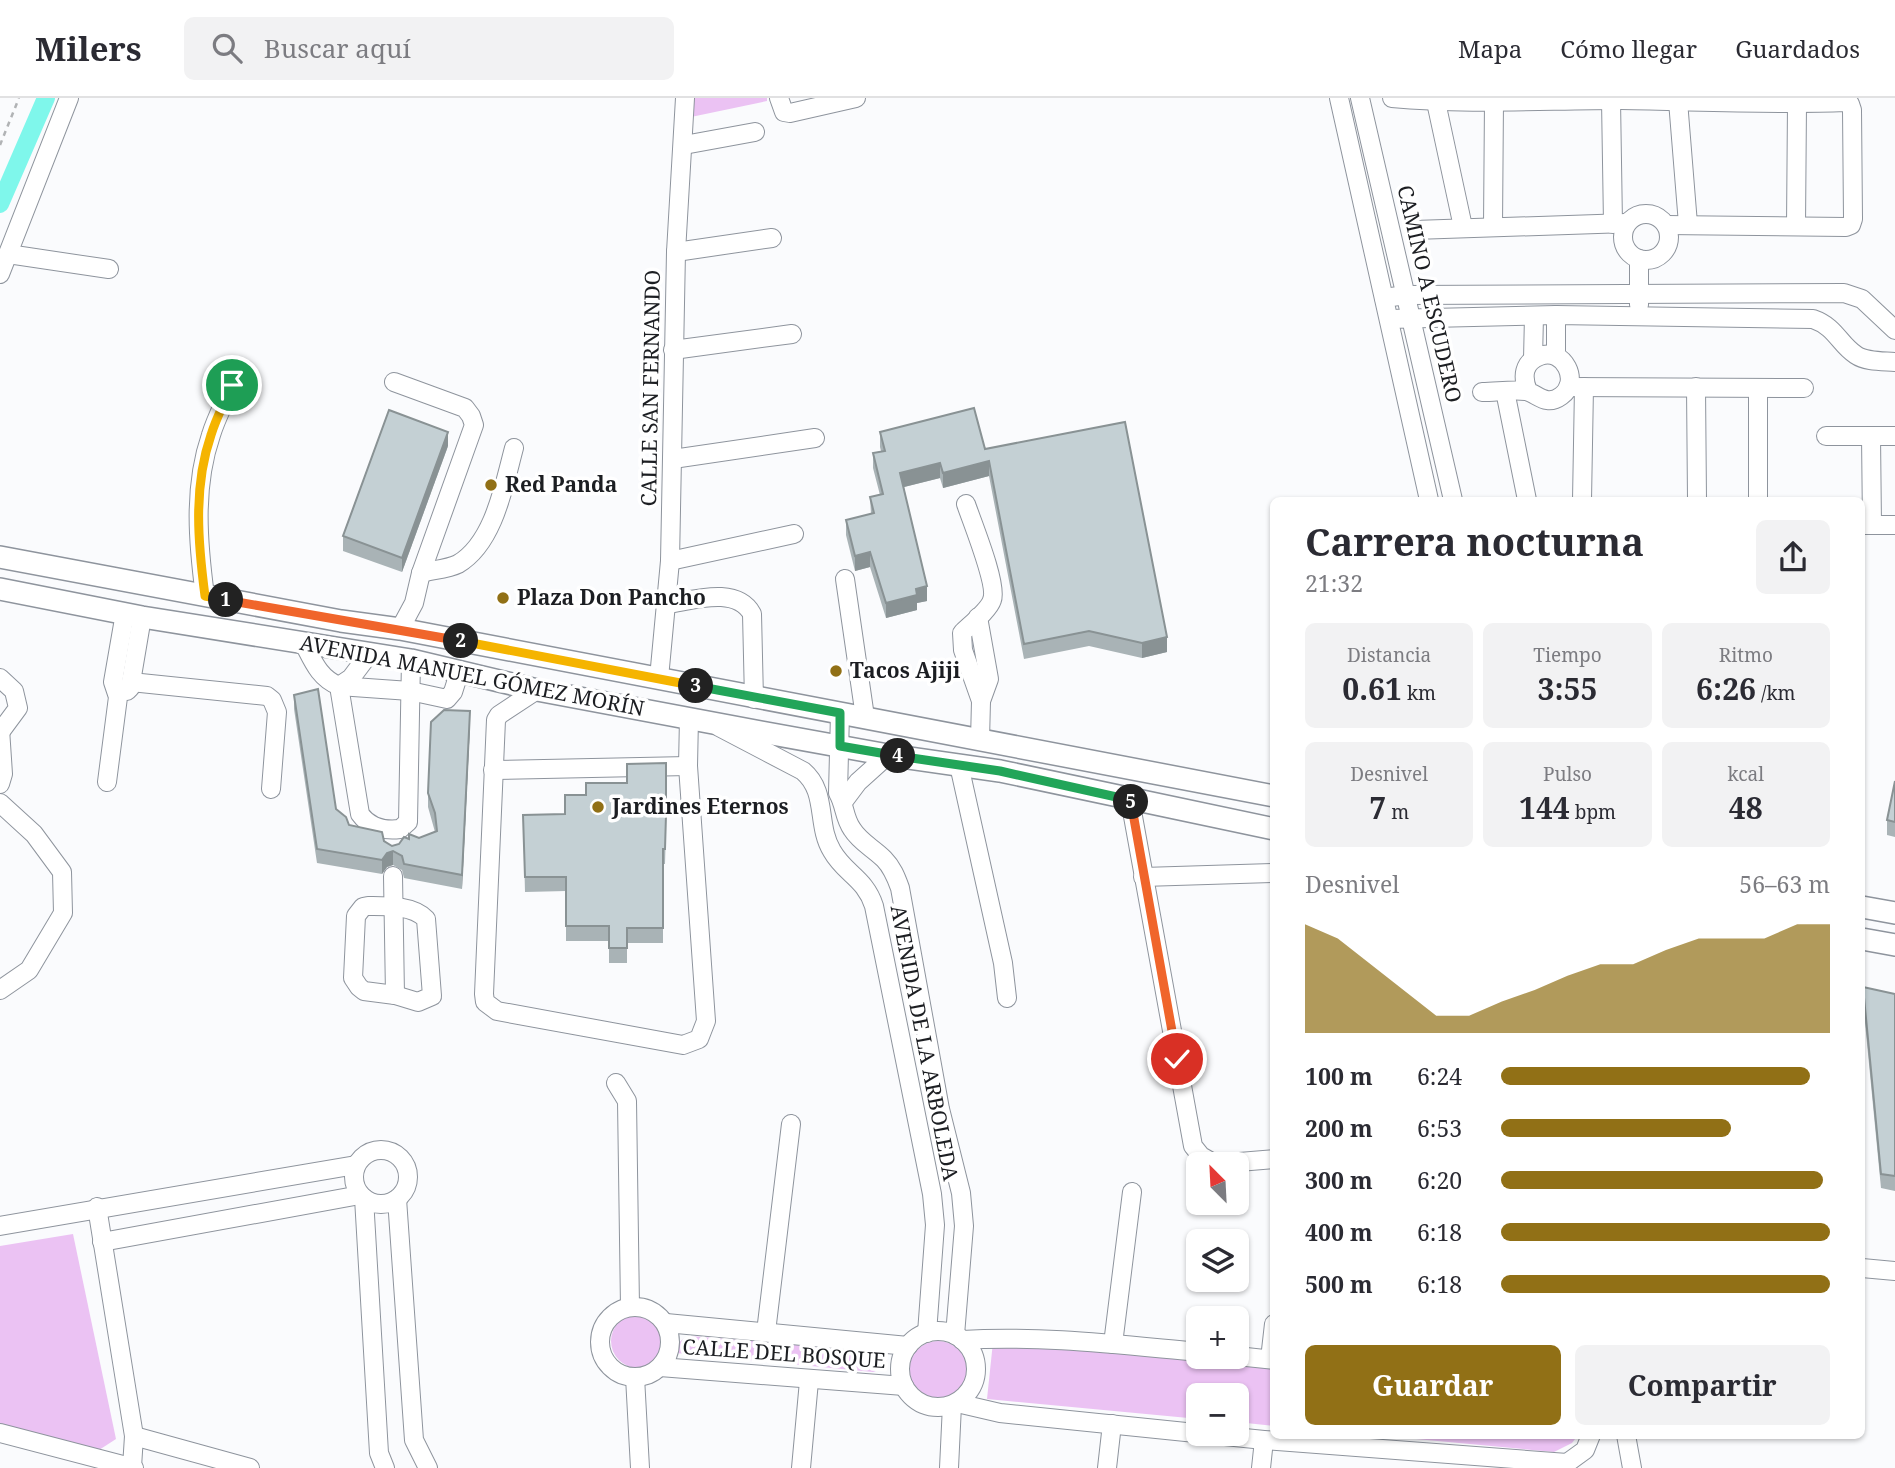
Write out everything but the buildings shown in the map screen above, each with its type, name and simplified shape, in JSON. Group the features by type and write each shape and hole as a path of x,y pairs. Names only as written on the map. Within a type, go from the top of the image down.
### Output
{"main road":[{"name":"AVENIDA MANUEL GÓMEZ MORÍN","path":"0,557 400,629 659,678 754,699 865,717 1270,795"},
{"name":"AVENIDA MANUEL GÓMEZ MORÍN","path":"0,589 134,615 411,660 537,690 888,755 1000,771 1270,828"},
{"path":"1865,908 1895,913"},
{"path":"1865,940 1895,946"}],"street":[{"path":"0,274 69,98"},
{"name":"CALLE SAN FERNANDO","path":"659,678 670,561 676,252 685,98"},
{"path":"779,98 784,112 790,113 856,98"},
{"name":"CAMINO A ESCUDERO","path":"1339,98 1428,497"},
{"name":"CAMINO A ESCUDERO","path":"1360,98 1452,497"},
{"path":"1392,98 1436,102 1845,102 1850,104 1852,110 1853,219 1851,225 1846,227 1666,225 1651,216 1643,215 1620,223 1414,230"},
{"path":"1611,100 1620,223 1626,249 1632,256 1645,260 1665,251 1669,243 1666,225"},
{"path":"1493,226 1494,101"},
{"path":"1678,101 1688,224"},
{"path":"1436,102 1463,227"},
{"path":"1796,226 1797,104"},
{"path":"684,145 755,132"},
{"path":"676,252 772,238"},
{"path":"9,254 109,269"},
{"path":"1645,260 1646,317"},
{"path":"1384,298 1406,295 1850,294 1862,299 1895,330"},
{"path":"1533,359 1546,315 1547,295"},
{"path":"1825,323 1830,295"},
{"path":"1389,319 1546,315 1813,319 1825,323 1855,354 1868,359 1895,361"},
{"path":"1546,315 1556,356"},
{"path":"673,349 792,334"},
{"path":"1582,497 1576,387 1566,363 1556,356 1544,354 1533,359 1525,368 1524,380 1528,391 1538,399 1549,401 1576,387 1804,388"},
{"path":"394,382 465,408 474,425 421,573 414,603 400,629"},
{"path":"205,596 198,501 201,475 211,436 232,385"},
{"path":"1696,387 1697,497"},
{"path":"1758,387 1758,497"},
{"path":"1505,391 1526,497"},
{"path":"1482,392 1528,391"},
{"path":"1826,436 1895,436"},
{"path":"1871,436 1867,525 1895,524"},
{"path":"673,459 815,438"},
{"path":"421,573 455,565 473,553 496,512 514,448"},
{"path":"966,505 993,581 992,600 962,632 963,650 981,701 980,740"},
{"path":"670,561 794,534"},
{"path":"845,579 865,717"},
{"path":"668,604 732,597 748,606 752,614 754,699"},
{"path":"118,698 130,688 134,615"},
{"path":"107,782 118,698 113,682 134,615"},
{"path":"303,642 320,674 326,681 339,686 410,691 447,699 453,692 460,670"},
{"path":"339,686 351,678 369,654"},
{"path":"339,686 360,814 380,829 400,829 408,822 411,660"},
{"path":"0,678 14,691 18,708 0,730 0,784"},
{"path":"131,682 267,696 272,700 277,712 271,789"},
{"path":"537,690 499,715 496,720 485,1002 497,1011 683,1045 699,1039 706,1021 688,766 689,718"},
{"name":"AVENIDA DE LA ARBOLEDA","path":"840,713 840,798 851,828 860,840 885,860 900,888 940,1109 961,1193 964,1226 958,1337"},
{"path":"712,723 803,771 840,798 888,755"},
{"path":"958,765 1003,963 1007,998"},
{"path":"493,771 688,766"},
{"name":"AVENIDA DE LA ARBOLEDA","path":"813,779 818,789 824,832 832,851 870,894 922,1136 935,1224 927,1333"},
{"path":"1130,800 1193,1146 1201,1156 1215,1164 1270,1159"},
{"path":"0,803 34,835 62,872 62,913 29,970 0,990"},
{"path":"393,830 393,849"},
{"path":"1143,877 1270,873"},
{"path":"393,876 395,995"},
{"path":"392,906 420,913 425,919 432,996 418,1002 395,995 364,991 354,978 356,916 363,907 392,906"},
{"path":"880,934 907,929"},
{"path":"616,1083 627,1101 630,1307"},
{"path":"766,1332 791,1124"},
{"path":"922,1136 948,1133"},
{"path":"0,1226 97,1207 356,1165 369,1152 377,1149 395,1153 402,1159 409,1175 404,1193 397,1199 380,1204 362,1196 102,1242"},
{"path":"356,1165 354,1180 362,1196 379,1452 385,1468"},
{"path":"1113,1344 1132,1192"},
{"path":"397,1199 414,1440 421,1466"},
{"path":"0,1433 133,1468 134,1436 97,1207"},
{"path":"1865,1268 1895,1271"},
{"path":"630,1307 650,1310 666,1323 671,1341 666,1360 648,1375 626,1376 605,1361 600,1344 603,1327 622,1309 630,1307"},
{"name":"CALLE DEL BOSQUE","path":"666,1323 908,1346"},
{"path":"1186,1351 1113,1344 958,1337 945,1332 927,1333 913,1340 908,1346 900,1362 901,1378 909,1394 924,1405 943,1407 955,1404 1000,1413 1264,1440 1409,1459 1567,1466 1585,1450 1589,1439"},
{"path":"949,1468 955,1404 972,1387 976,1367 974,1357 958,1337"},
{"path":"1249,1357 1270,1359"},
{"name":"CALLE DEL BOSQUE","path":"660,1367 808,1381 904,1386"},
{"path":"635,1377 640,1468"},
{"path":"801,1468 808,1381"},
{"path":"1107,1468 1112,1424"},
{"path":"134,1436 250,1468"},
{"path":"1627,1439 1632,1468"},
{"path":"1261,1468 1264,1440"}],"path":[{"path":"0,145 19,98"}],"shaded area":[{"path":"691,98 767,98 767,101 691,117"},
{"path":"73,1234 116,1439 99,1450 0,1426 0,1246"},
{"path":"638,1314 657,1322 665,1341 657,1360 638,1368 619,1360 611,1341 619,1322"},
{"path":"690,1336 875,1351 883,1356 885,1362 882,1369 873,1372 676,1353 680,1342"},
{"path":"932,1341 944,1341 959,1349 967,1364 967,1376 959,1391 944,1399 932,1399 917,1391 909,1376 909,1364 917,1349"},
{"path":"993,1342 1186,1360 1186,1369 1249,1369 1249,1366 1270,1368 1270,1426 1249,1423 1249,1383 1186,1383 1186,1418 987,1399"},
{"path":"1416,1439 1575,1439 1554,1452"}],"waterway":[{"path":"0,204 46,98"}],"place":[{"name":"Red Panda","path":"491,485"},
{"name":"Plaza Don Pancho","path":"503,598"},
{"name":"Tacos Ajiji","path":"836,671"},
{"name":"Jardines Eternos","path":"598,807"}],"route":[{"path":"232,385 211,436 201,475 198,501 205,596 400,629 659,678 754,699 840,713 840,746 1000,771 1130,800 1177,1059"}]}
